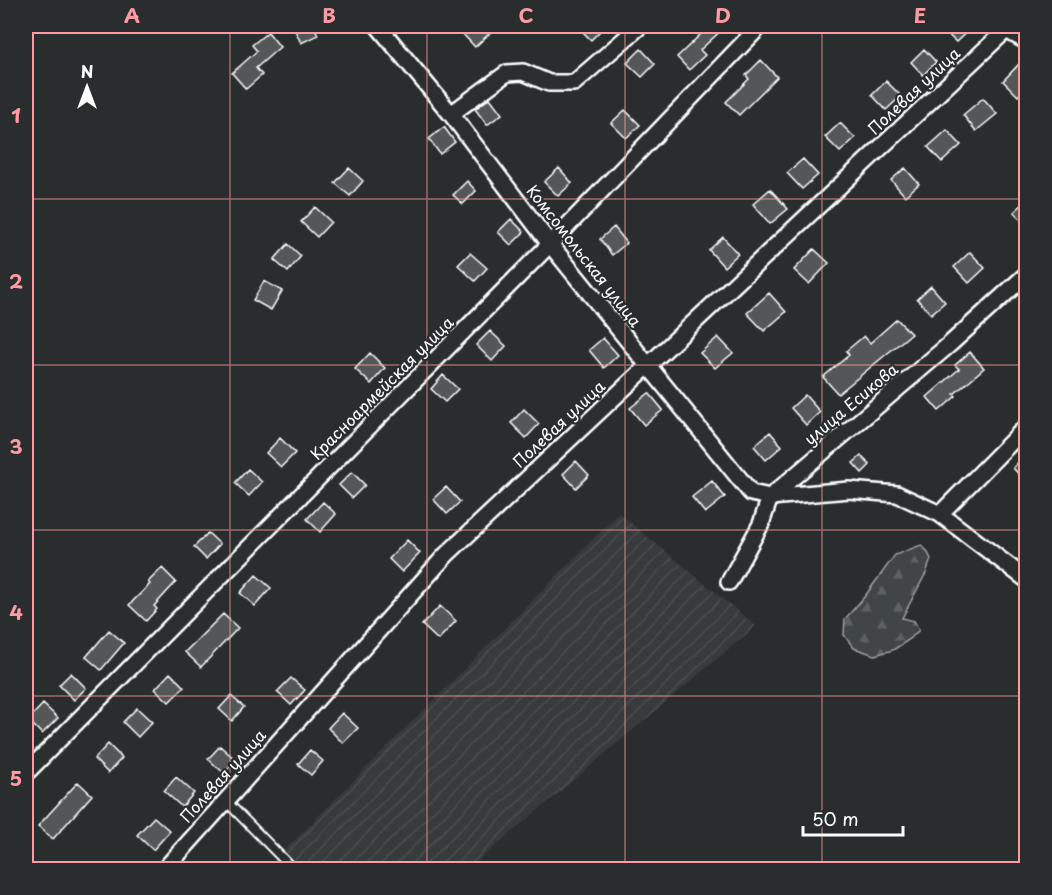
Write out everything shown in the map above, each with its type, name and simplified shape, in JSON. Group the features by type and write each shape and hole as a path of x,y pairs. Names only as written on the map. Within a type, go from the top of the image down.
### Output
{"street":[{"path":"452,114 507,73 523,72 549,82 574,82 640,26"},
{"name":"Красноармейская улица","path":"26,773 549,244 760,26"},
{"path":"1006,27 1026,41"},
{"name":"Полевая улица","path":"164,870 446,555 1006,27"},
{"name":"Комсомольская улица","path":"385,28 549,244 752,493 770,496"},
{"name":"улица Есикова","path":"770,496 950,344 1026,275"},
{"path":"940,514 1026,427"},
{"path":"729,582 761,524 770,496 849,490 897,494 940,514 1026,579"}],"lane":[{"path":"225,801 294,870"}],"shaded area":[{"path":"619,513 756,626 471,869 278,870 272,863"}],"green space":[{"path":"921,545 931,559 902,618 914,621 919,630 893,650 875,655 854,648 844,635 845,619 895,555"}],"building":[{"path":"293,26 314,26 318,35 301,43"},
{"path":"468,26 483,26 490,33 475,47 461,32"},
{"path":"577,26 605,26 591,40"},
{"path":"693,26 726,26 700,50 705,55 689,70 677,57 701,34"},
{"path":"939,26 973,26 956,42"},
{"path":"268,32 280,47 256,68 262,75 246,89 232,73 257,51 252,45"},
{"path":"641,49 655,64 642,77 627,63"},
{"path":"924,49 936,62 923,75 911,62"},
{"path":"761,60 777,77 739,115 726,102 749,79 746,75"},
{"path":"1021,62 1026,68 1026,88 1018,96 1003,81"},
{"path":"886,81 901,96 886,110 872,95"},
{"path":"490,98 502,114 487,125 475,109"},
{"path":"983,98 997,114 976,131 963,115"},
{"path":"625,110 640,125 626,138 611,123"},
{"path":"840,123 855,138 840,152 825,137"},
{"path":"444,127 455,142 440,154 429,139"},
{"path":"947,130 961,145 942,162 928,147"},
{"path":"803,159 818,175 802,189 787,173"},
{"path":"349,168 363,181 350,196 335,183"},
{"path":"559,168 572,183 558,196 544,182"},
{"path":"905,168 919,184 905,196 891,180"},
{"path":"467,181 476,191 463,204 453,195"},
{"path":"770,189 788,209 770,224 753,204"},
{"path":"1026,201 1026,225 1014,212"},
{"path":"315,207 331,222 317,237 301,222"},
{"path":"511,219 524,232 511,245 498,232"},
{"path":"614,227 627,243 612,255 600,239"},
{"path":"723,237 738,254 724,267 709,250"},
{"path":"288,244 301,256 288,272 274,260"},
{"path":"814,249 829,263 809,284 794,270"},
{"path":"970,252 985,268 969,283 954,267"},
{"path":"470,253 487,268 475,281 458,265"},
{"path":"264,281 282,291 271,310 253,300"},
{"path":"931,286 945,302 931,314 917,299"},
{"path":"769,293 786,312 764,331 747,313"},
{"path":"897,319 911,334 838,394 823,377 849,355 846,351 864,336 870,343"},
{"path":"490,331 506,346 492,361 476,345"},
{"path":"718,337 733,353 715,368 700,353"},
{"path":"603,338 618,355 604,368 589,350"},
{"path":"970,352 984,368 954,394 956,396 939,411 927,397 959,369 955,365"},
{"path":"370,353 385,368 371,384 355,369"},
{"path":"443,375 458,389 445,402 431,389"},
{"path":"649,393 663,410 644,425 630,408"},
{"path":"805,395 820,412 806,425 791,408"},
{"path":"524,409 539,424 526,438 511,423"},
{"path":"770,432 782,446 766,460 754,446"},
{"path":"280,438 295,453 281,467 266,453"},
{"path":"1026,454 1026,482 1013,468"},
{"path":"861,456 870,465 862,473 853,463"},
{"path":"576,461 589,475 576,488 563,474"},
{"path":"248,469 262,482 249,496 235,483"},
{"path":"352,472 365,485 352,498 339,485"},
{"path":"712,481 725,497 705,513 692,497"},
{"path":"446,487 460,502 447,514 433,499"},
{"path":"323,502 336,514 320,532 307,519"},
{"path":"208,533 220,544 206,559 194,547"},
{"path":"407,540 420,553 402,572 389,559"},
{"path":"162,568 176,582 154,606 157,609 146,621 129,605"},
{"path":"256,575 271,588 255,606 240,593"},
{"path":"440,606 456,621 438,640 422,625"},
{"path":"223,614 238,628 201,667 185,652"},
{"path":"109,630 124,643 101,670 86,657"},
{"path":"71,673 86,688 74,700 59,685"},
{"path":"170,673 184,687 169,702 155,689"},
{"path":"291,678 305,690 291,705 277,692"},
{"path":"231,696 244,707 232,721 219,709"},
{"path":"43,704 58,718 42,734 28,720"},
{"path":"137,708 152,722 138,737 123,722"},
{"path":"342,713 358,728 343,743 328,728"},
{"path":"108,744 122,758 108,773 94,759"},
{"path":"220,746 236,760 224,773 208,759"},
{"path":"310,750 323,761 311,775 298,764"},
{"path":"176,777 194,793 182,807 164,791"},
{"path":"78,782 92,795 53,839 38,826"},
{"path":"154,817 170,831 153,850 137,835"}]}
